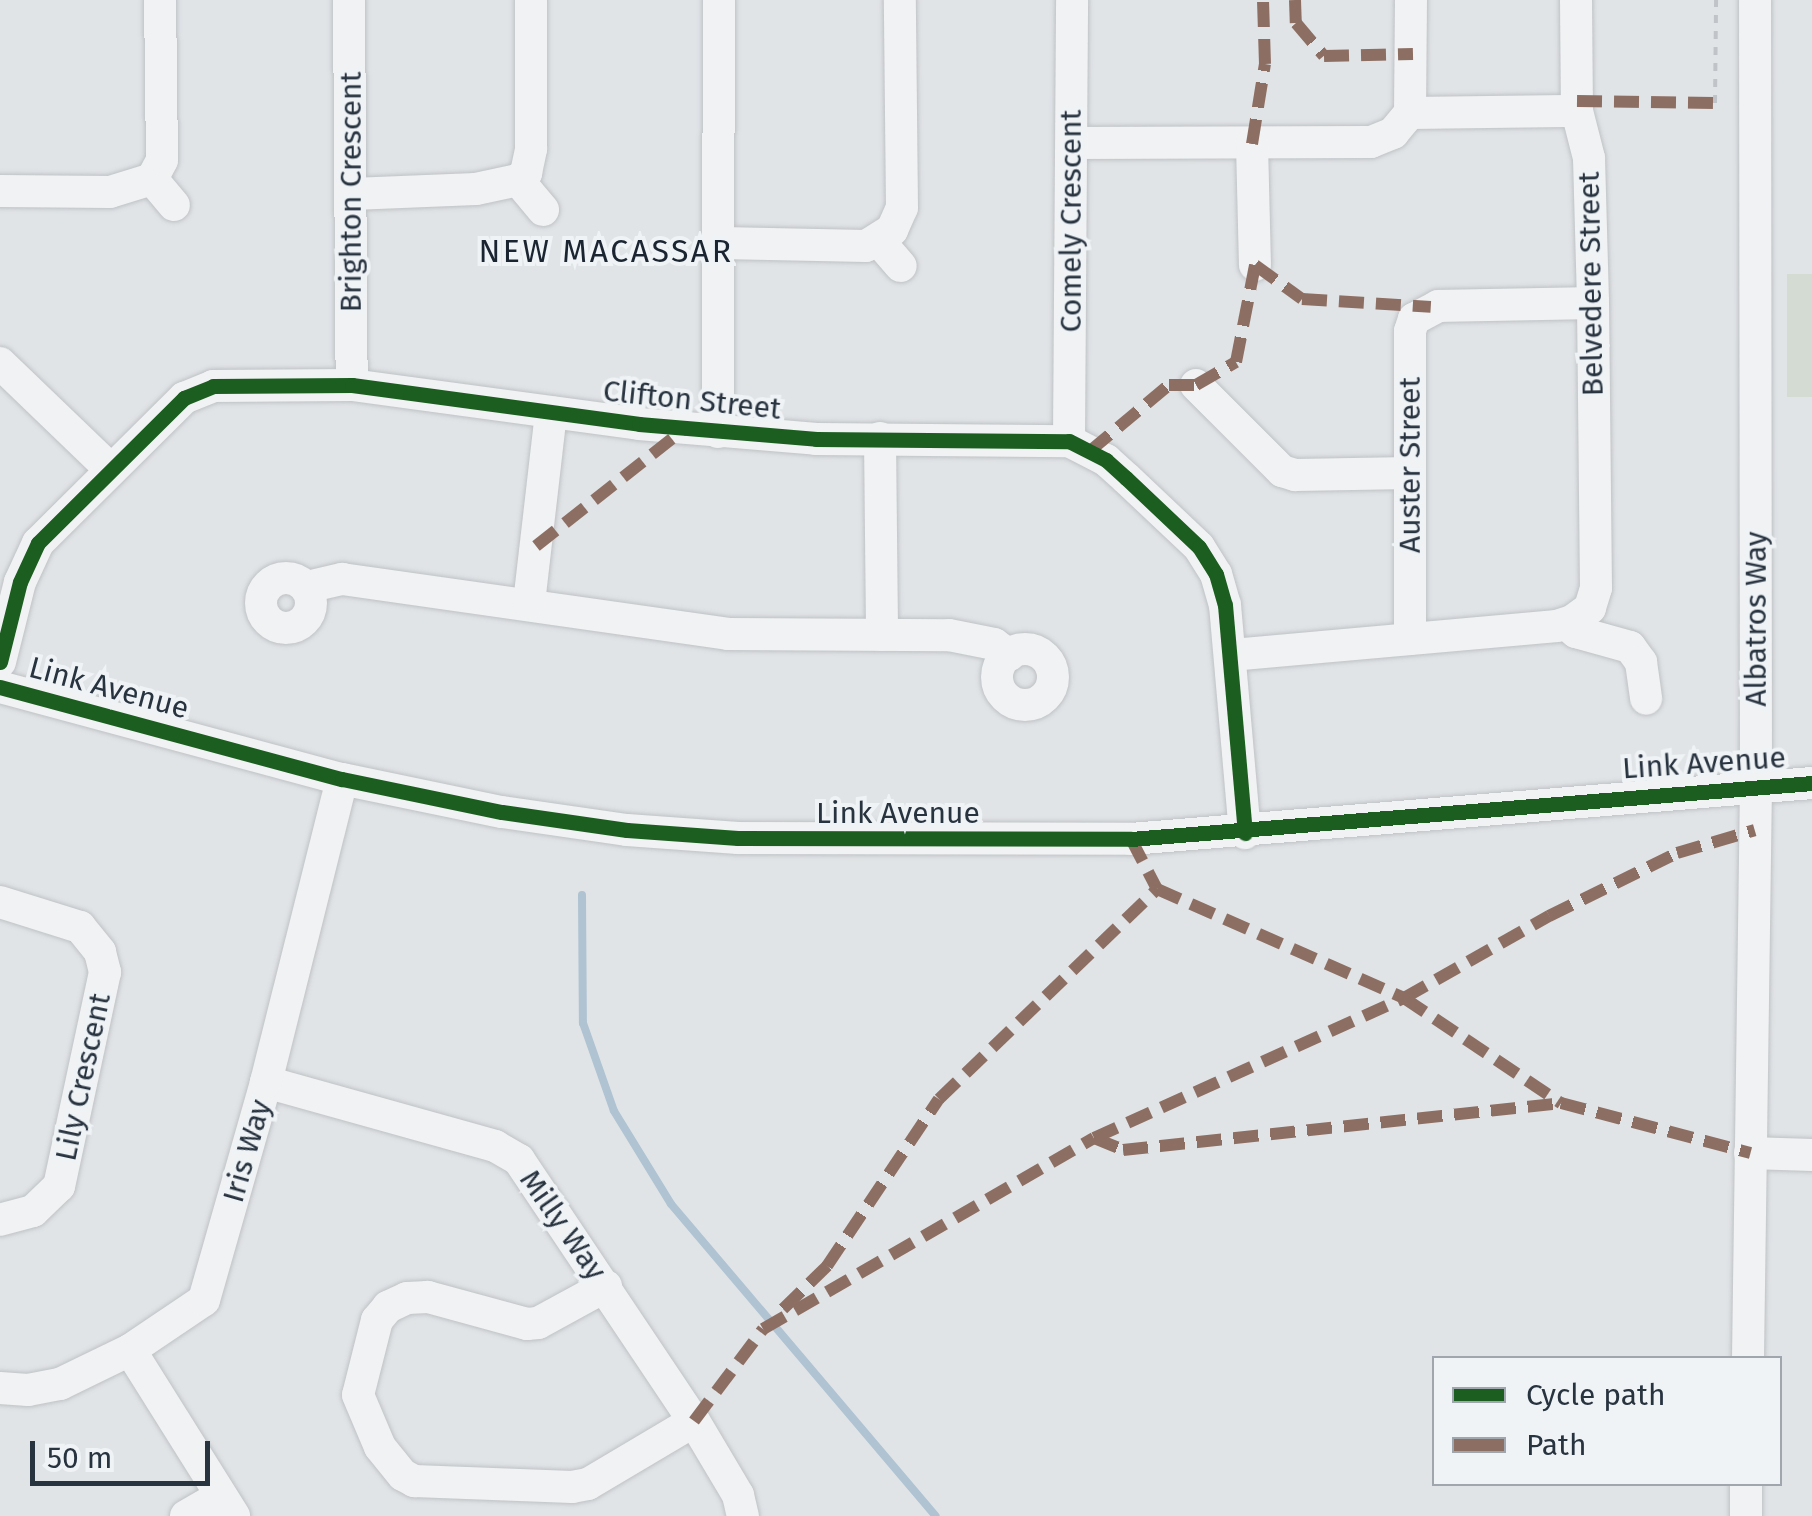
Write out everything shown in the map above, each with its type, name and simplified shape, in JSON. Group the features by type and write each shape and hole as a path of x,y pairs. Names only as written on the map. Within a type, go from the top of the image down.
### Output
{"street":[{"path":"0,191 110,192 152,180 162,160 160,0"},
{"name":"Brighton Crescent","path":"350,0 352,385"},
{"path":"352,194 476,189 518,180 526,173 531,148 531,0"},
{"path":"718,432 719,0"},
{"path":"721,243 849,247 879,241 900,220 900,0"},
{"name":"Comely Crescent","path":"1069,441 1072,0"},
{"path":"1072,143 1371,142 1393,133 1410,113 1411,0"},
{"name":"Belvedere Street","path":"1566,624 1590,608 1596,588 1589,158 1577,111 1576,0"},
{"name":"Albatros Way","path":"1748,1356 1756,784 1756,0"},
{"path":"1410,113 1577,111"},
{"path":"1252,144 1255,265"},
{"path":"152,180 174,205"},
{"path":"518,180 543,210"},
{"path":"879,241 901,266"},
{"name":"Auster Street","path":"1410,639 1410,331 1418,314 1438,306 1593,303"},
{"path":"0,362 110,470"},
{"name":"Clifton Street","path":"0,662 20,582 38,543 166,414 199,390 352,385 718,432 1069,441 1106,460 1208,559 1222,590 1245,832"},
{"path":"1196,385 1282,471 1295,475 1410,473"},
{"path":"530,603 551,412"},
{"path":"880,438 882,635"},
{"path":"307,587 342,578 728,634 964,637 994,644 1009,654"},
{"path":"1230,656 1566,624 1576,632 1630,646 1641,662 1646,699"},
{"name":"Link Avenue","path":"0,687 342,780 574,822 738,838 1131,839 1245,832 1756,784 1812,783"},
{"name":"Iris Way","path":"0,1388 45,1388 130,1350 204,1300 266,1082 342,780"},
{"name":"Lily Crescent","path":"0,902 80,928 100,952 105,972 59,1186 33,1211 0,1220"},
{"name":"Milly Way","path":"266,1082 506,1151 529,1172 694,1421 738,1495 742,1516"},
{"path":"1750,1153 1812,1155"},
{"path":"606,1286 538,1323 527,1324 428,1297 407,1298 388,1307 377,1320 358,1395 380,1447 403,1474 414,1480 572,1487 588,1484 694,1421"},
{"path":"130,1350 227,1506 186,1516"},
{"path":"1746,1486 1746,1516"}],"path":[{"path":"1715,104 1716,0"}],"shaded area":[{"path":"1787,274 1812,274 1812,397 1787,397"}],"waterway":[{"path":"582,895 583,1023 614,1111 671,1204 936,1516"}],"marked path":[{"path":"1252,144 1265,64 1263,0"},
{"path":"1295,0 1296,23 1324,56 1413,54"},
{"path":"1577,101 1715,103"},
{"path":"1090,451 1169,385 1196,385 1236,362 1255,265 1302,299 1431,307"},
{"path":"536,546 684,429"},
{"path":"694,1421 763,1329 1094,1138 1404,998 1549,916 1677,853 1755,830"},
{"path":"1131,839 1157,889 1404,998 1561,1103 1750,1153"},
{"path":"783,1309 827,1266 939,1099 1157,889"},
{"path":"1094,1138 1123,1150 1561,1103"}],"cycle path":[{"path":"0,662 20,582 38,543 184,398 213,386 352,385 639,424 816,439 1069,441 1106,460 1126,478 1199,547 1216,574 1225,605 1245,833"},
{"path":"0,687 342,779 502,812 627,830 738,838 1131,839 1812,783"}],"district":[{"name":"NEW MACASSAR","path":"606,251"}]}
